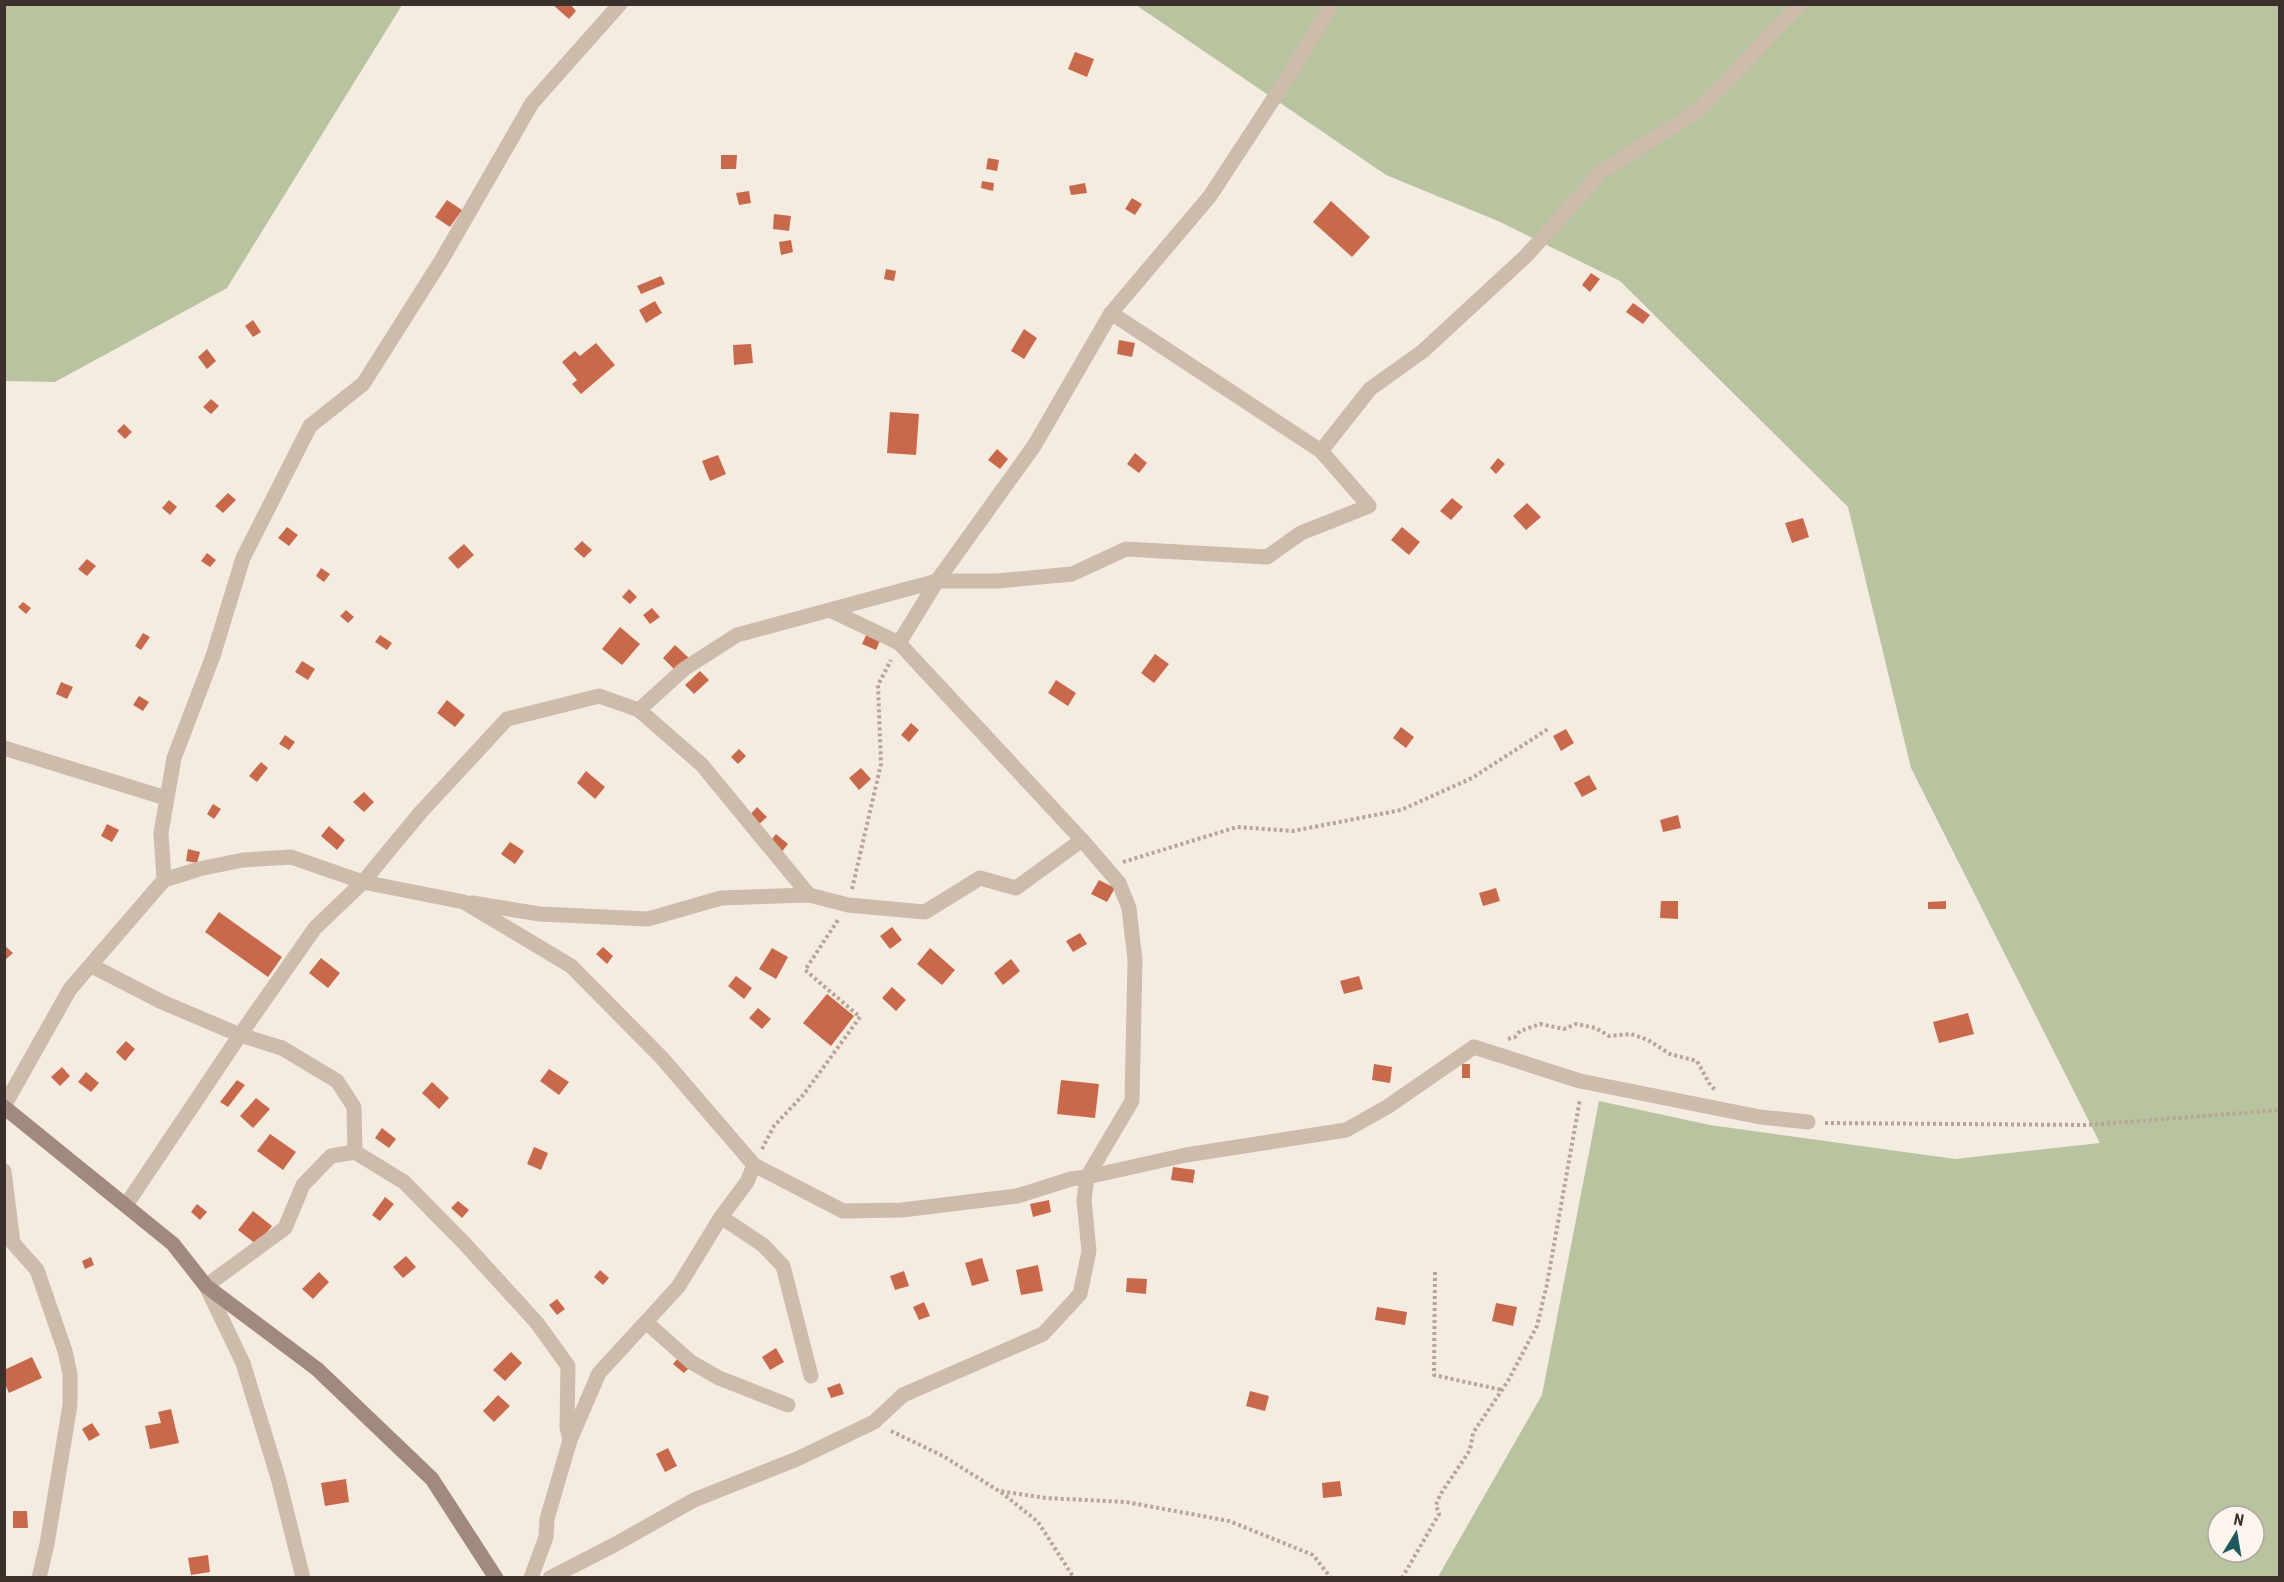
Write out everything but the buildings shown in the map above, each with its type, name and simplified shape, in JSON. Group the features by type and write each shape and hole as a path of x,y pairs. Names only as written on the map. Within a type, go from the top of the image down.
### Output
{"street":[{"path":"164,880 161,833 174,758 213,656 243,558 310,426 363,384 441,261 532,103 620,4"},
{"path":"899,643 937,581 1034,446 1111,313 1210,196 1332,4"},
{"path":"1321,451 1370,389 1423,351 1526,256 1602,171 1698,111 1800,4"},
{"path":"639,710 684,669 737,635 937,581 998,581 1072,574 1126,549 1267,557 1301,533 1369,506 1321,451 1111,313"},
{"path":"550,1578 694,1500 797,1459 874,1422 903,1395 1043,1334 1080,1294 1089,1251 1084,1200 1087,1177 1132,1101 1135,960 1129,908 1119,884 1082,840 899,643 832,611"},
{"path":"126,1205 315,928 363,882 420,813 507,719 599,696 639,710 702,765 809,896"},
{"path":"4,748 166,798"},
{"path":"303,1578 279,1481 243,1363 206,1286 173,1244 4,1106 70,989 93,966 164,880 200,869 243,860 291,857 363,882 540,914 648,919 721,898 809,896 848,905 925,912 980,878 1016,888 1082,840"},
{"path":"464,902 571,966 662,1058 754,1165 843,1211 902,1210 1017,1196 1071,1179 1186,1155 1346,1130 1388,1107 1474,1047 1589,1083 1760,1117 1808,1122"},
{"path":"93,966 162,1002 240,1035 282,1048 338,1081 354,1107 355,1152"},
{"path":"206,1286 285,1228 303,1185 331,1156 355,1152 404,1182 537,1323 568,1366 567,1427 570,1440"},
{"path":"531,1578 546,1537 547,1519 570,1440 599,1373 678,1287 721,1217 747,1182 754,1165"},
{"path":"4,1171 13,1243 37,1270 66,1351 70,1374 70,1405 47,1544 39,1578"},
{"path":"721,1217 763,1245 783,1266 811,1376"},
{"path":"206,1286 317,1369 432,1479 496,1578"},
{"path":"647,1323 691,1362 719,1378 788,1405"}],"path":[{"path":"1105,867 1237,827 1293,831 1401,810 1472,778 1548,729"},
{"path":"1486,1050 1489,1043 1515,1037 1520,1031 1540,1024 1564,1029 1576,1024 1596,1028 1609,1036 1630,1034 1648,1040 1670,1054 1697,1061 1709,1083 1735,1112"},
{"path":"1402,1578 1439,1514 1436,1505 1440,1495 1470,1450 1473,1432 1502,1390 1537,1326 1547,1284 1580,1095 1589,1083"},
{"path":"1808,1122 2088,1125 2280,1110"},
{"path":"1435,1272 1434,1375 1502,1390"},
{"path":"874,1422 943,1456 999,1491 1038,1522 1074,1578"},
{"path":"999,1491 1046,1498 1126,1502 1229,1521 1313,1555 1331,1578"}],"green space":[{"path":"5,4 402,5 227,288 55,382 5,381"},
{"path":"1136,5 2279,5 2279,1577 1438,1577 1542,1395 1599,1101 1710,1125 1955,1159 2100,1143 1911,768 1848,507 1620,281 1498,221 1386,175"}]}
